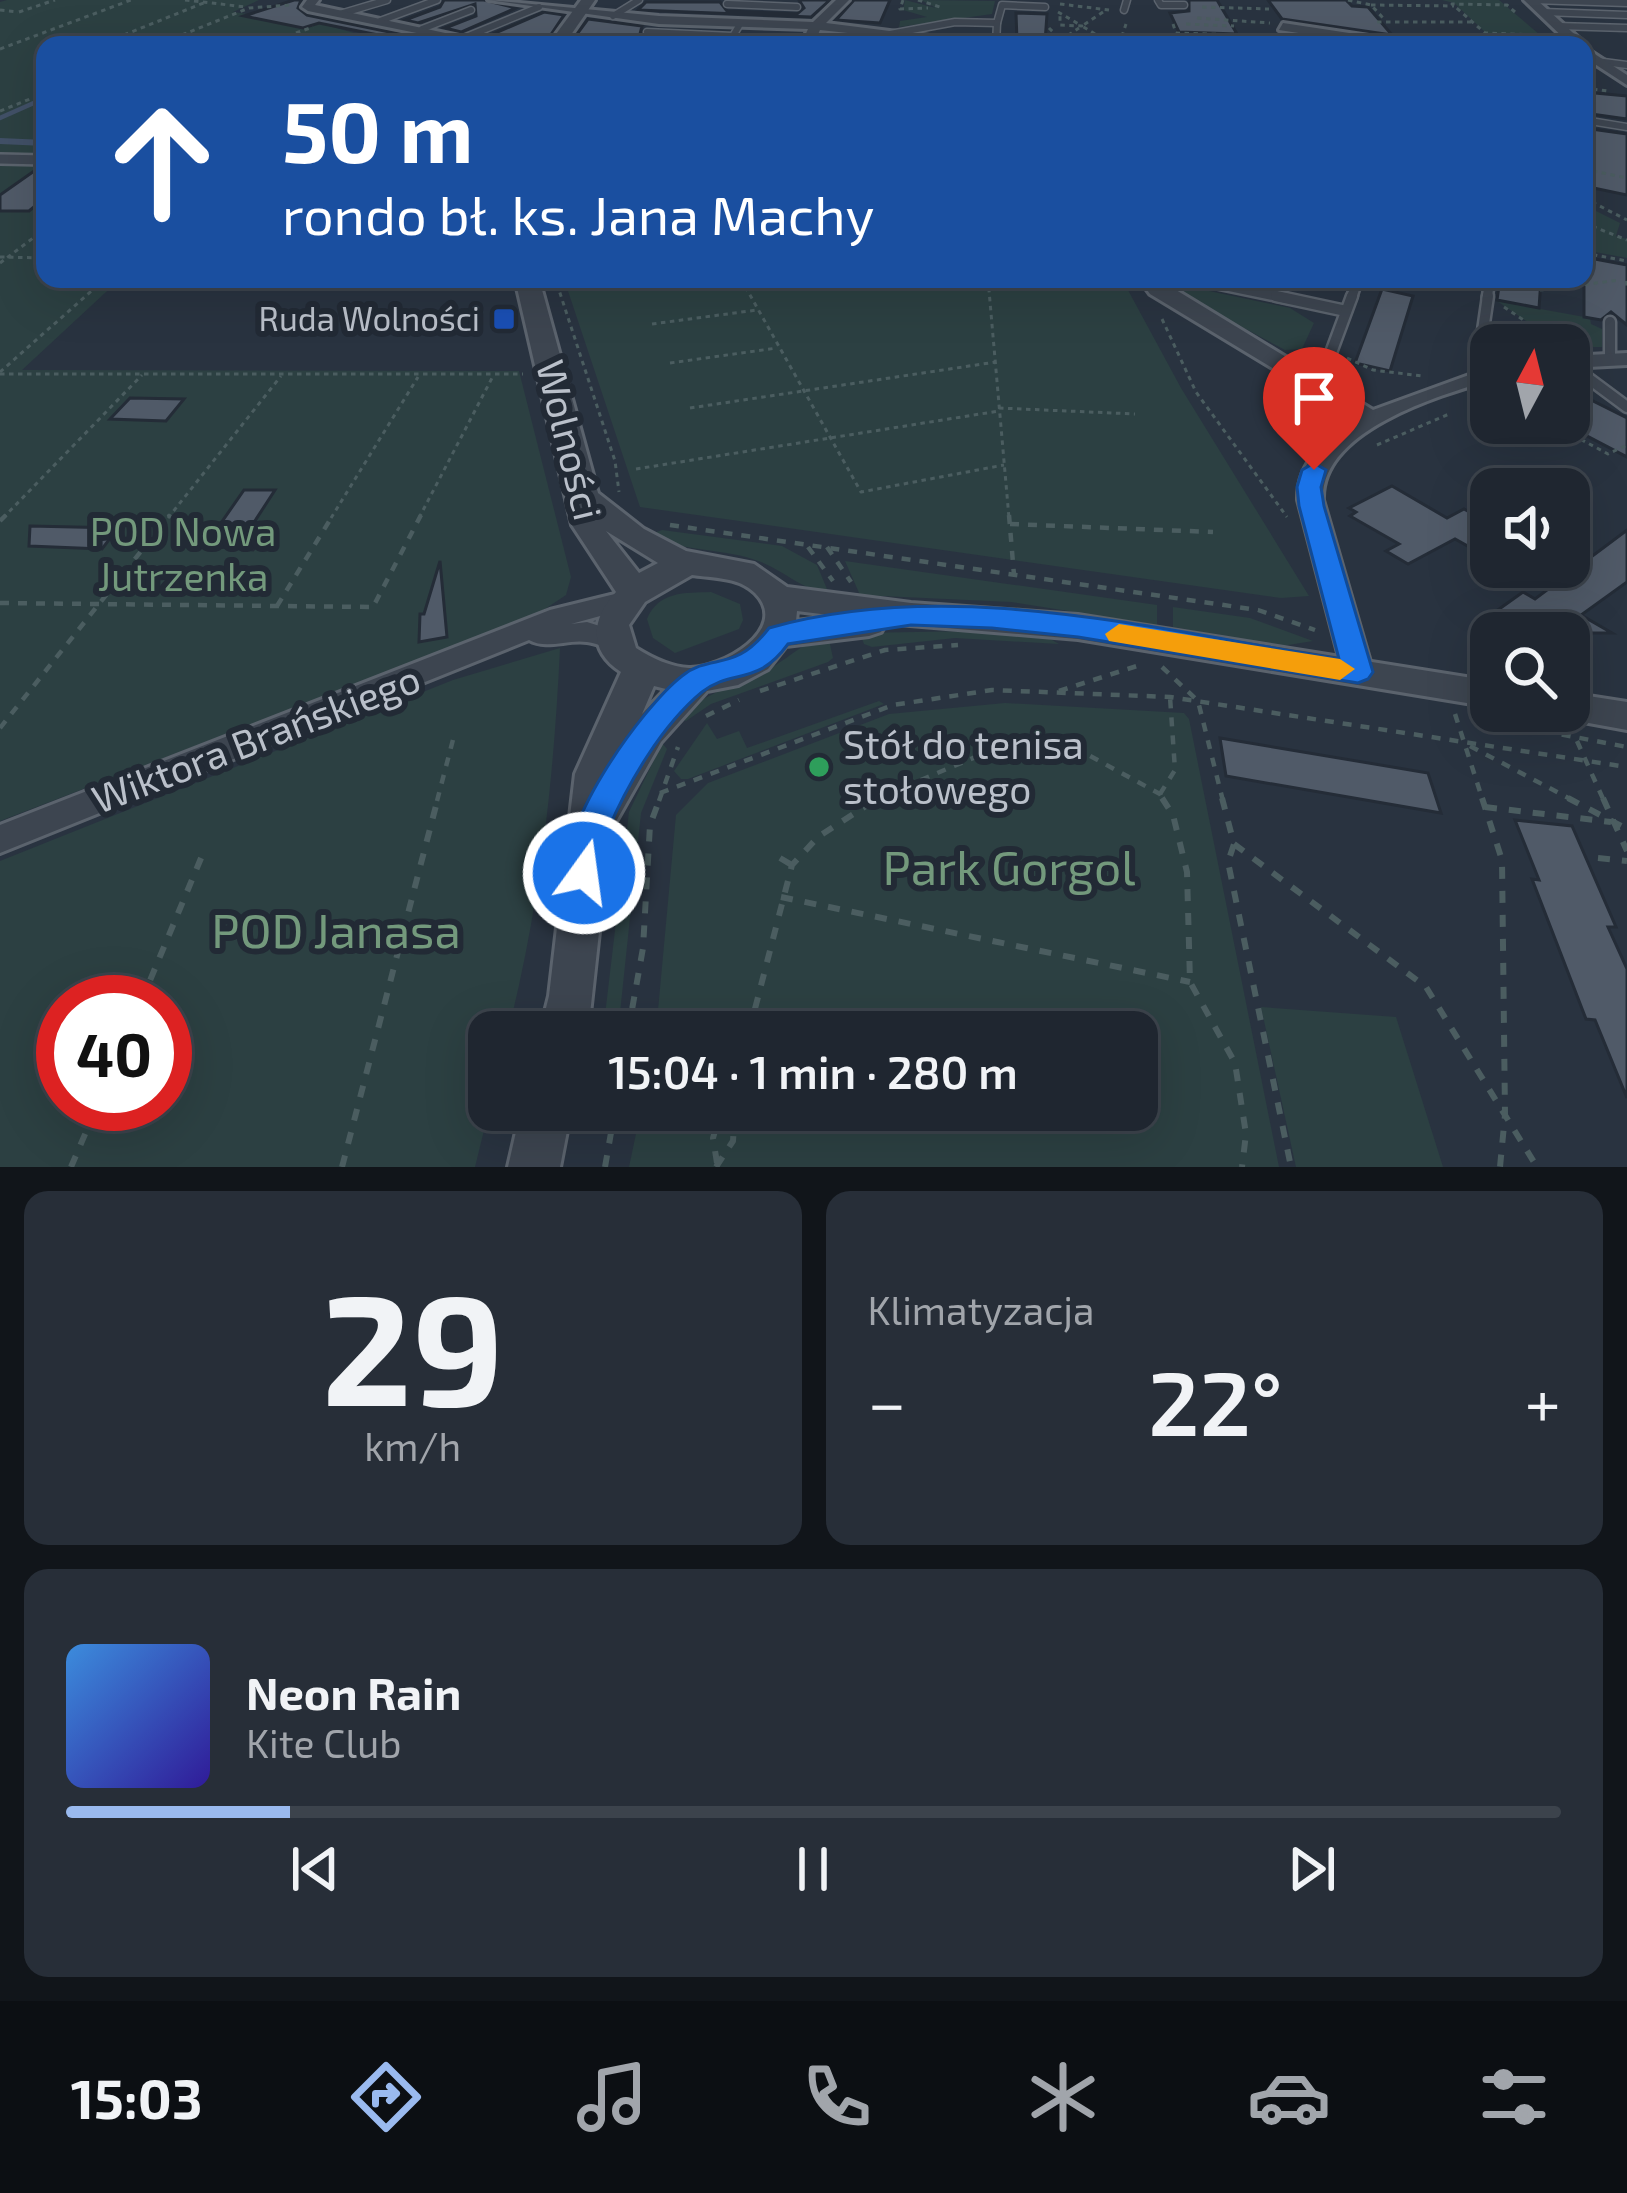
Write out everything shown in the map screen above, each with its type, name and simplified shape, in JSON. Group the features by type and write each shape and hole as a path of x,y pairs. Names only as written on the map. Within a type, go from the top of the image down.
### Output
{"street":[{"path":"494,0 538,7 583,6 613,16 715,23 737,30 816,26 909,36"},
{"path":"812,36 843,0"},
{"path":"1530,0 1568,36"},
{"path":"311,2 340,14 460,36"},
{"path":"562,36 583,6"},
{"path":"1283,27 1351,36"},
{"path":"1593,56 1624,74"},
{"path":"1593,76 1624,74"},
{"name":"Wolności","path":"529,288 584,496 584,526 624,572 627,596"},
{"path":"1155,288 1373,420"},
{"path":"1358,672 1309,487 1325,454 1373,420 1470,381"},
{"path":"584,496 655,552 691,564 743,570 778,597 911,615 1078,627 1470,691"},
{"path":"567,1011 595,774 634,692 614,622 627,596 664,570 691,564"},
{"name":"Wiktora Brańskiego","path":"0,838 513,640 560,617 627,596"},
{"path":"589,832 648,732 695,681 745,668 766,653 779,635 783,616 778,597"},
{"path":"779,635 911,615"},
{"name":"Wiktora Brańskiego","path":"513,640 587,632 627,655"},
{"path":"627,655 695,681"},
{"path":"1590,721 1627,716"},
{"path":"534,1167 542,1131"}],"lane":[{"path":"363,0 375,2"},
{"path":"340,14 387,0"},
{"path":"380,21 437,0"},
{"path":"613,16 639,0"},
{"path":"1124,10 1127,0"},
{"path":"1159,0 1161,5 1184,5"},
{"path":"1530,0 1627,3"},
{"path":"715,23 728,2 794,3"},
{"path":"996,36 1002,5 1046,7"},
{"path":"469,36 519,23 524,13 538,7"},
{"path":"422,29 471,10"},
{"path":"1543,12 1627,15"},
{"path":"663,20 646,33 737,30 776,36"},
{"path":"890,34 955,22 998,23"},
{"path":"1557,26 1627,28"},
{"path":"1593,121 1627,127"},
{"path":"0,159 36,160"},
{"path":"1236,288 1346,311"},
{"path":"1319,385 1355,288"},
{"path":"1484,324 1489,288"},
{"path":"1610,322 1618,359"},
{"path":"1590,379 1627,407"}],"path":[{"path":"0,10 21,12 55,0"},
{"path":"0,49 131,0"},
{"path":"185,0 252,8 311,2"},
{"path":"903,0 900,9 939,7 918,0"},
{"path":"1348,0 1372,5 1507,5"},
{"path":"1414,0 1419,5"},
{"path":"1440,0 1446,6"},
{"path":"1454,6 1485,34 1542,35 1500,0"},
{"path":"121,36 206,2"},
{"path":"1059,36 1058,3 1106,9 1064,36"},
{"path":"1184,5 1267,7"},
{"path":"1372,5 1385,20 1472,22"},
{"path":"179,36 252,8"},
{"path":"1060,13 1098,36"},
{"path":"1173,16 1311,29"},
{"path":"1173,23 1177,33 1237,30"},
{"path":"1060,25 1082,26"},
{"path":"286,36 313,26"},
{"path":"1049,28 1056,36"},
{"path":"329,36 340,32"},
{"path":"184,34 194,36"},
{"path":"0,111 36,97"},
{"path":"1593,171 1627,178"},
{"path":"1593,203 1627,220"},
{"path":"1593,227 1627,240"},
{"path":"2,259 36,235"},
{"path":"1593,255 1627,261"},
{"path":"2,259 36,258"},
{"path":"1593,285 1624,283"},
{"path":"0,373 95,288"},
{"path":"559,288 616,461 618,491"},
{"path":"746,288 861,493 1004,465"},
{"path":"989,288 1014,575"},
{"path":"1491,288 1534,324"},
{"path":"1536,289 1551,288"},
{"path":"652,324 758,310"},
{"path":"1160,315 1196,392 1294,526"},
{"path":"670,363 780,348"},
{"path":"1338,349 1358,366 1439,380"},
{"path":"690,408 996,362"},
{"path":"0,373 496,378 373,607 0,603"},
{"path":"0,521 142,375"},
{"path":"0,728 281,376"},
{"path":"277,606 418,377"},
{"path":"637,470 999,410 1135,414"},
{"path":"1373,447 1449,414"},
{"path":"1589,444 1608,454 1627,445"},
{"path":"658,524 1258,610 1324,633"},
{"path":"1010,524 1213,532"},
{"path":"806,544 830,574 837,592"},
{"path":"827,548 848,573 854,592"},
{"path":"693,729 706,716 753,694 862,656 968,645"},
{"path":"1054,693 1148,663"},
{"path":"1162,665 1198,700 1234,844 1228,862 1291,1167"},
{"path":"659,793 892,705 992,690 1198,700 1627,767"},
{"path":"1160,794 1175,770 1170,697"},
{"path":"1470,715 1455,714 1502,860 1505,1115 1500,1167"},
{"path":"1590,731 1627,747"},
{"path":"342,1167 454,732"},
{"path":"1576,732 1627,850"},
{"path":"632,1011 643,948 650,825 680,742"},
{"path":"753,1011 792,865 818,837 866,803 1011,742 1070,745 1160,794 1173,814 1187,872 1190,982 1235,1063 1246,1134 1242,1167"},
{"path":"1465,743 1627,829"},
{"path":"1485,807 1614,822"},
{"path":"1234,844 1426,987 1537,1167"},
{"path":"152,975 204,851"},
{"path":"780,858 792,865"},
{"path":"1598,858 1627,861"},
{"path":"781,897 1190,982"},
{"path":"71,1167 86,1131"},
{"path":"605,1167 611,1131"},
{"path":"715,1131 717,1165"},
{"path":"717,1165 734,1142 734,1131"}],"green space":[{"path":"259,0 233,12 322,24 365,36 36,36 36,155 0,157 0,2"},
{"path":"905,0 936,8 921,0 995,1 992,14 899,27 900,21 927,17 903,10"},
{"path":"1442,0 1499,0 1540,35 1486,33 1454,3"},
{"name":"POD Nowa Jutrzenka","path":"0,164 36,164 36,288 110,288 22,370 519,371 571,577 566,595 536,615 0,821"},
{"path":"1593,210 1620,223 1616,236 1627,239 1627,258 1593,252"},
{"path":"567,288 1127,288 1181,388 1309,596 1281,598 640,507"},
{"path":"1169,288 1195,288 1290,308 1314,323 1302,349 1285,350"},
{"path":"1497,301 1590,318 1591,324 1602,329 1602,347 1590,347 1590,324 1531,324"},
{"path":"662,530 782,546 817,565 829,594 747,557 649,535"},
{"path":"845,561 1157,605 1157,625 1011,602 860,595"},
{"path":"711,592 740,604 743,620 739,629 675,653 653,638 647,619 658,603 673,595"},
{"path":"1173,607 1250,618 1313,641 1282,646 1173,627"},
{"path":"971,631 1045,636 1059,644 955,638 872,647 864,644 860,633"},
{"path":"828,635 833,658 828,662 711,704 686,721 678,718 708,697"},
{"name":"POD Janasa","path":"560,648 537,889 513,1011 468,1011 468,1131 484,1131 475,1167 0,1167 0,861 453,680"},
{"path":"879,701 884,704 688,779 674,771 707,723 717,739 739,731 747,748"},
{"name":"Park Gorgol","path":"1005,703 1184,713 1189,719 1279,1167 629,1167 637,1131 1158,1131 1158,1011 658,1011 676,815 708,783 889,714"},
{"path":"662,743 667,749 641,813 620,1011 605,1011 629,812"},
{"path":"1261,1007 1396,1017 1443,1167 1296,1167"}],"building":[{"path":"301,0 298,8 307,15 409,36 383,36 319,23 303,28 244,16"},
{"path":"444,0 484,0 516,8 461,32 445,28 476,16 475,4 418,23 405,20 440,7"},
{"path":"799,0 830,0 811,17 638,10 646,2 720,2 727,11 797,14 804,8"},
{"path":"854,0 890,0 880,23 836,20"},
{"path":"1189,0 1217,0 1237,34 1179,32 1170,13 1189,11"},
{"path":"1268,0 1346,0 1352,6 1368,7 1392,35 1282,19"},
{"path":"544,12 564,15 550,36 488,36"},
{"path":"1016,13 1047,14 1045,36 1017,36"},
{"path":"588,19 642,26 642,36 576,36"},
{"path":"1593,93 1627,96 1627,119 1593,114"},
{"path":"1593,129 1627,134 1627,195 1593,188"},
{"path":"36,170 36,205 29,211 0,211 0,195"},
{"path":"1593,259 1627,265 1627,325 1611,312 1601,320 1584,317 1584,288 1593,288"},
{"path":"1499,288 1540,288 1539,308 1497,300"},
{"path":"1382,289 1413,296 1390,371 1355,363"},
{"path":"130,398 184,399 166,421 110,419"},
{"path":"1590,400 1627,418 1627,457 1590,438"},
{"path":"1392,486 1447,518 1464,509 1470,512 1470,547 1455,539 1408,564 1386,551 1399,544 1350,516 1356,512 1349,508"},
{"path":"244,490 275,490 251,527 270,527 253,550 205,546"},
{"path":"30,526 118,528 102,549 29,546"},
{"path":"1627,530 1627,582 1585,612 1495,612 1523,592 1535,599 1550,588 1590,588 1590,558"},
{"path":"440,561 447,637 419,642 420,614 424,614"},
{"path":"1590,620 1612,633 1590,633"},
{"path":"1220,738 1428,773 1441,813 1226,776"},
{"path":"1515,820 1572,826 1616,927 1608,927 1627,969 1627,1098 1595,1020 1586,1019 1532,879 1539,880"}],"waterway":[{"path":"0,118 36,102"},
{"path":"0,141 36,143"}],"slow traffic":[{"path":"1119,634 1340,669"}],"place":[{"name":"Ruda Wolności","path":"504,319"},
{"name":"Stół do tenisa stołowego","path":"819,767"}],"route":[{"path":"584,873 589,832 648,732 678,695 695,681 745,668 766,653 779,635 911,615 992,619 1078,627 1358,672 1311,506 1314,470"}]}
